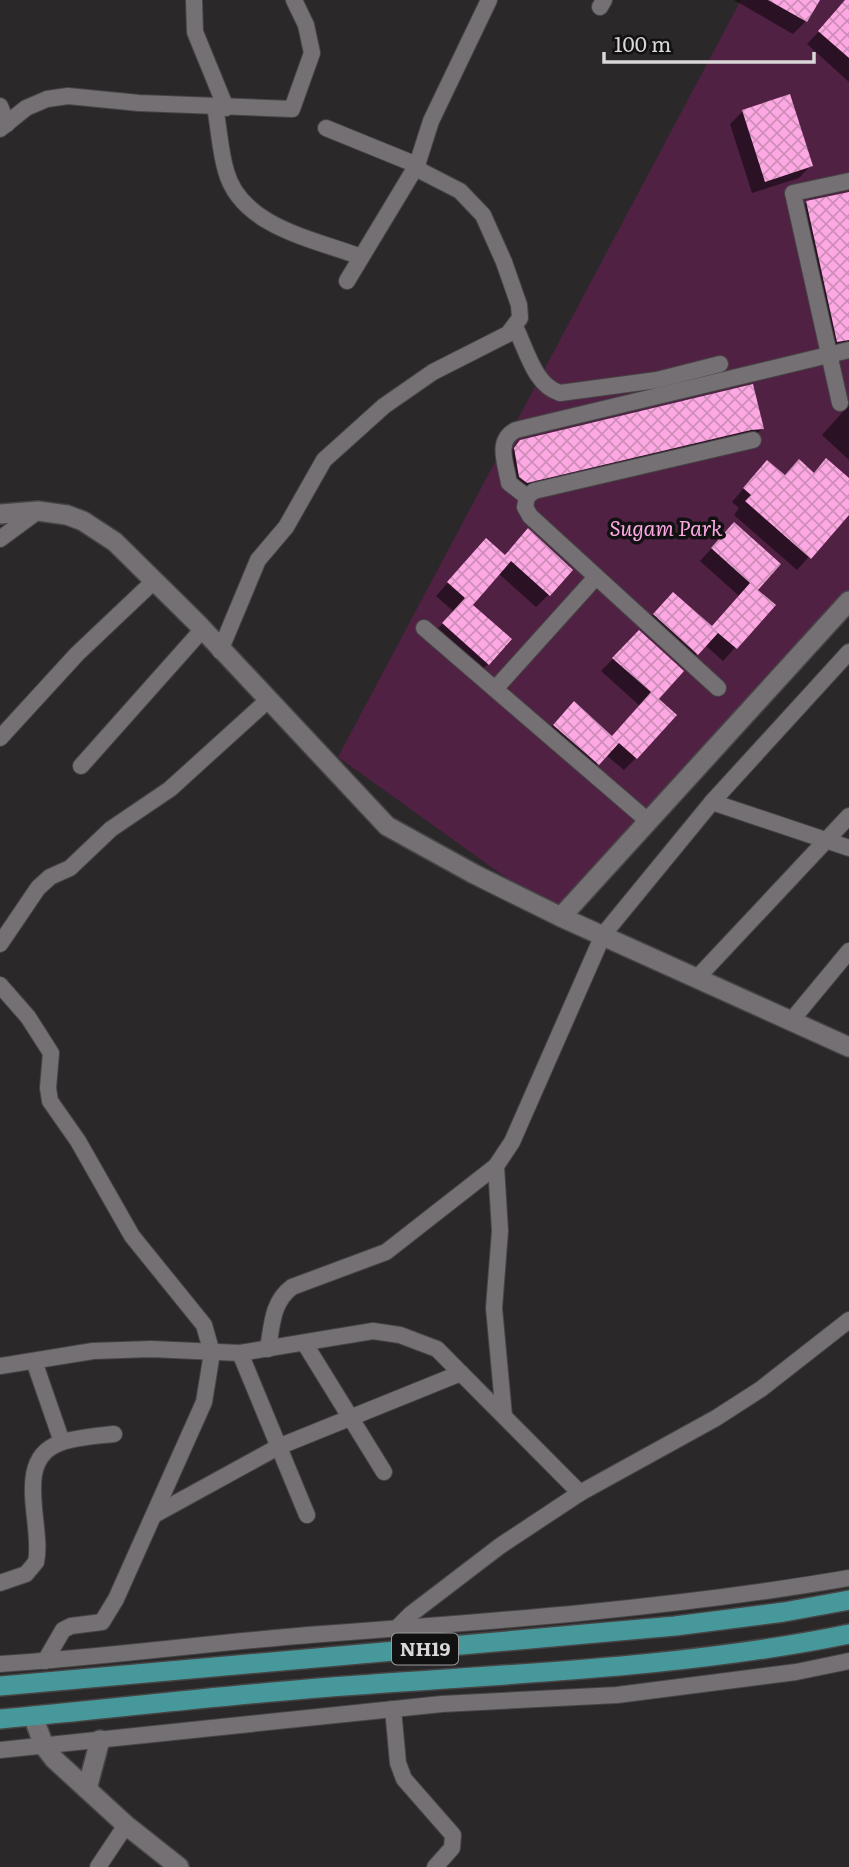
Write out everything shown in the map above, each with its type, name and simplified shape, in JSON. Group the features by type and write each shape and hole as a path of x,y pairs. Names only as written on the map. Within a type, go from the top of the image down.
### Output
{"highway":[{"name":"NH19","path":"0,1686 674,1626 785,1612 849,1600"},
{"name":"NH19","path":"0,1719 341,1686 625,1665 800,1644 849,1634"}],"street":[{"path":"194,0 195,32 221,108 226,172 236,194 249,209 272,224 361,257"},
{"path":"0,106 4,126 26,108 47,99 68,96 286,111 296,104 312,53 306,25 294,0"},
{"path":"347,281 417,165 417,156 431,121 489,0"},
{"path":"220,651 258,560 286,527 324,460 384,406 433,372 508,334 520,318 519,305 484,215 460,191 421,171 417,165 326,128"},
{"path":"840,403 793,192 849,181"},
{"path":"515,327 538,379 548,389 560,393 657,380 720,364"},
{"path":"527,497 509,483 502,443 506,435 516,430 849,350"},
{"path":"718,688 530,516 525,507 527,497 534,491 753,440"},
{"path":"0,538 38,512"},
{"path":"0,514 38,512 67,515 83,521 115,542 387,826 474,874 561,917 849,1047"},
{"path":"495,689 596,577"},
{"path":"0,738 77,654 153,582"},
{"path":"561,917 849,601"},
{"path":"424,628 648,821"},
{"path":"81,766 202,630"},
{"path":"268,1349 277,1302 284,1293 292,1287 386,1252 496,1166 512,1142 603,935 712,802 849,652"},
{"path":"0,944 38,888 50,877 70,868 111,829 170,789 267,701"},
{"path":"712,802 849,848"},
{"path":"697,978 849,816"},
{"path":"791,1021 849,951"},
{"path":"0,985 28,1017 51,1054 48,1088 50,1101 78,1141 132,1236 205,1325 212,1353 209,1390 116,1599 102,1622 72,1626 63,1630 45,1661"},
{"path":"496,1166 500,1231 494,1308 504,1416"},
{"path":"395,1630 411,1614 500,1546 580,1493 716,1418 761,1389 849,1320"},
{"path":"0,1366 93,1351 151,1349 240,1353 304,1345 373,1331 400,1335 436,1349 580,1493"},
{"path":"304,1345 384,1472"},
{"path":"240,1353 307,1516"},
{"path":"34,1361 62,1442"},
{"path":"154,1515 278,1447 461,1373"},
{"path":"0,1583 26,1574 36,1562 33,1472 39,1457 62,1442 114,1434"},
{"path":"0,1664 631,1609 849,1578"},
{"path":"0,1750 393,1709 617,1695 796,1672 849,1661"},
{"path":"393,1709 398,1763 404,1779 453,1835 452,1848 435,1867"},
{"path":"33,1716 44,1746 126,1825 178,1867"},
{"path":"87,1789 100,1740"},
{"path":"98,1867 126,1825"}],"green space":[{"name":"Sugam Park","path":"741,0 849,0 849,601 561,917 338,757"}],"building":[{"path":"768,0 820,0 807,22"},
{"path":"845,0 849,0 849,58 818,31"},
{"path":"790,94 813,166 765,182 742,110"},
{"path":"849,192 849,340 837,342 806,201"},
{"path":"753,384 764,429 527,483 519,477 514,448 520,440"},
{"path":"826,458 849,478 849,515 811,559 745,501 751,495 743,488 767,460 785,475 799,459 814,473"},
{"path":"734,522 781,564 758,590 776,605 737,649 718,633 698,655 653,614 673,592 712,626 750,583 711,548"},
{"path":"528,528 573,570 550,596 511,561 473,605 512,639 489,665 442,623 465,598 447,582 486,538 505,555"},
{"path":"639,630 684,671 659,699 677,715 637,759 619,743 599,765 553,725 574,701 612,736 651,692 612,658"}]}
